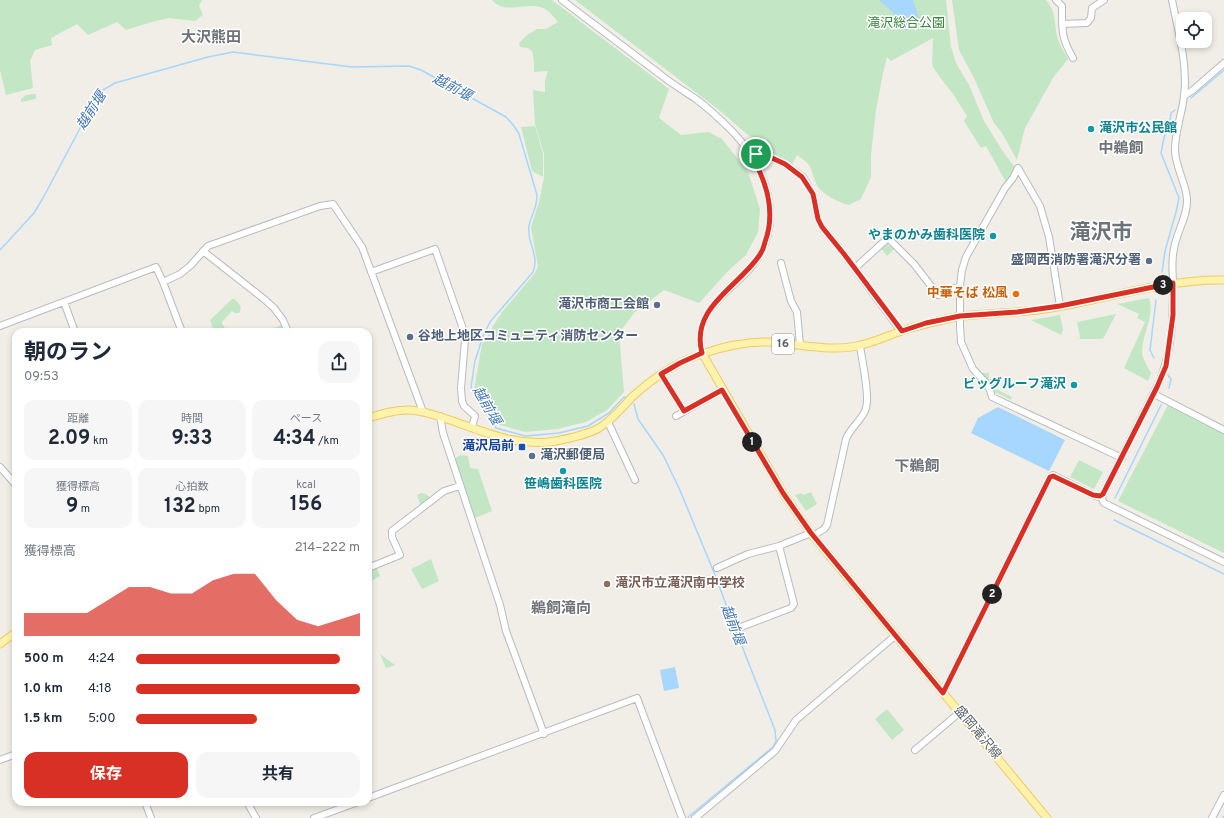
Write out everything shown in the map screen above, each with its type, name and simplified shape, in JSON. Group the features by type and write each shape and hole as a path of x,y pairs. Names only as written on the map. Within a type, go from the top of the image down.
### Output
{"main road":[{"name":"16","path":"372,417 408,410 423,412 440,416 500,438 541,443 587,433 597,429 608,422 633,397 661,374 702,353 743,343 768,342 822,348 860,346 926,323 960,316 1017,312 1060,306 1173,283 1224,280"},
{"name":"盛岡滝沢線","path":"702,353 722,390 783,493 812,534 1047,818"},
{"path":"0,644 12,635"}],"street":[{"path":"562,0 673,84 697,100 732,132 751,155 758,168 769,198 771,211 768,234 760,255 746,273 715,301 708,311 699,343 702,353"},
{"path":"1056,0 1062,6 1063,39 1072,58"},
{"path":"1062,24 1087,23 1089,21 1092,8 1104,0"},
{"path":"1172,0 1184,63 1184,96 1175,137 1175,152 1188,201 1185,215 1173,249 1173,315 1168,355 1166,366 1154,394 1103,494 1102,499 1104,502 1224,562"},
{"path":"1184,96 1224,63"},
{"path":"751,155 761,153 785,164 802,177 813,194 818,219 902,331"},
{"path":"1060,306 1048,237 1040,206 1018,168 966,257 962,270 960,286 961,342 973,369 986,383 992,397 1122,458"},
{"path":"163,282 180,274 190,266 208,246 320,206 333,204 362,246 423,412"},
{"path":"855,268 888,238 914,264 938,295 960,286"},
{"path":"372,272 434,249 462,326 465,340 461,388 462,401 464,406 475,416 472,427"},
{"path":"203,252 274,308 283,320 286,328"},
{"path":"781,263 792,302 797,312 800,345"},
{"path":"0,326 156,267 180,328"},
{"path":"64,302 74,328"},
{"path":"717,568 748,554 779,546 824,529 848,433 866,409 866,387 860,346"},
{"path":"661,374 684,411"},
{"path":"676,416 722,390"},
{"path":"1154,394 1224,430"},
{"path":"440,416 443,434 500,605 506,631 544,734"},
{"path":"608,422 635,480"},
{"path":"0,467 12,480"},
{"path":"943,693 1050,477 1053,476 1093,495 1100,496 1103,494"},
{"path":"372,566 400,555 392,537 392,531 444,491 460,486"},
{"path":"735,629 791,608 794,604 779,546"},
{"path":"695,818 775,751 796,720 896,635"},
{"path":"372,797 544,734 637,698 682,818"},
{"path":"915,750 959,713"},
{"path":"0,760 12,756"},
{"path":"1212,818 1224,795"},
{"path":"146,806 150,818"},
{"path":"249,806 256,818"},
{"path":"314,818 346,806"}],"green space":[{"path":"0,0 202,0 199,6 203,15 195,21 169,18 126,30 117,22 88,35 77,24 51,38 52,45 35,50 30,61 33,88 6,95 0,70"},
{"path":"492,0 552,0 669,89 659,118 681,135 709,132 722,139 748,172 760,209 758,232 746,255 729,270 699,303 664,290 634,313 619,333 624,392 607,410 586,422 557,429 525,432 496,424 474,390 482,344 502,312 535,273 538,266 531,227 539,202 544,178 544,154 535,124 533,90 545,92 545,81 548,71 534,72 532,51 528,48 520,47 519,43 527,35 537,29 546,29 558,22 545,9 531,6 510,8 503,7 497,5"},
{"name":"滝沢総合公園","path":"575,0 946,0 951,47 956,63 969,85 984,121 1015,168 1007,184 986,146 981,148 964,121 967,116 933,67 933,38 891,61 887,57 876,110 871,155 871,177 861,199 849,205 841,202 822,192 817,185 811,168 807,162 797,155 792,165 755,147 758,140 748,135 719,110"},
{"path":"952,0 1046,0 1052,8 1058,39 1068,59 1053,78 1025,128 1017,160 1002,133 994,123 974,78 959,50"},
{"path":"36,94 36,99 21,102 21,99 26,95"},
{"path":"535,126 543,154 543,177 532,171 521,127"},
{"path":"885,242 889,246 893,246 895,248 887,256 880,247"},
{"path":"1149,298 1150,312 1142,352 1144,360 1151,373 1148,381 1124,368 1145,322 1137,318 1139,314 1117,304"},
{"path":"232,299 239,304 239,313 232,311 222,322 225,328 213,328 210,320"},
{"path":"1116,314 1103,339 1079,339 1080,337 1077,322"},
{"path":"1060,315 1063,330 1061,335 1031,320"},
{"path":"283,325 284,328 274,328"},
{"path":"980,373 989,373 989,379 993,379 994,388 1012,397 1011,400 991,390"},
{"path":"1168,405 1224,434 1224,553 1118,501"},
{"path":"460,455 468,456 470,468 478,469 492,511 475,518 455,461"},
{"path":"1079,460 1103,472 1094,489 1070,477"},
{"path":"811,492 817,504 806,511 795,495 802,493 803,495"},
{"path":"422,493 426,494 431,499 421,507 417,495"},
{"path":"431,559 439,581 422,589 411,569"},
{"path":"377,568 380,576 372,581 372,570"},
{"path":"380,654 395,665 386,668"},
{"path":"887,709 904,730 892,740 875,719"}],"water":[{"path":"879,0 913,0 919,17 916,26 903,30 892,12"},
{"path":"998,407 1065,440 1049,471 971,433 978,418"},
{"path":"675,667 679,688 664,691 660,670"}],"waterway":[{"name":"越前堰","path":"0,250 34,213 94,102 103,90 115,83 208,57 233,52 352,67 409,66 421,70 506,117 519,134 537,195 536,204 529,226 529,237 535,260 533,272 490,322 483,336 475,361 471,387 496,428 525,436 559,433 588,426 609,413 624,397 627,398"},
{"path":"1191,98 1224,70"},
{"path":"1162,272 1165,251 1179,198 1161,153 1171,113 1175,110"},
{"path":"1154,358 1150,350 1156,300"},
{"path":"1168,375 1171,379 1169,388"},
{"name":"越前堰","path":"634,404 638,419 663,455 679,488 735,628"},
{"path":"1115,498 1161,405"},
{"path":"1114,520 1224,574"},
{"name":"越前堰","path":"687,818 773,747 776,741 775,730 736,631"}],"place":[{"name":"滝沢市公民館","path":"1091,129"},
{"name":"やまのかみ歯科医院","path":"993,236"},
{"name":"盛岡西消防署滝沢分署","path":"1149,261"},
{"name":"中華そば 松風","path":"1016,294"},
{"name":"滝沢市商工会館","path":"657,305"},
{"name":"谷地上地区コミュニティ消防センター","path":"410,337"},
{"name":"ビッグルーフ滝沢","path":"1074,385"},
{"name":"滝沢局前","path":"522,447"},
{"name":"滝沢郵便局","path":"532,456"},
{"name":"笹嶋歯科医院","path":"563,471"},
{"name":"滝沢市立滝沢南中学校","path":"607,584"}],"district":[{"name":"大沢熊田","path":"211,38"},
{"name":"中鵜飼","path":"1121,149"},
{"name":"滝沢市","path":"1101,233"},
{"name":"下鵜飼","path":"917,467"},
{"name":"鵜飼滝向","path":"561,609"}],"route":[{"path":"761,153 785,164 802,177 813,194 818,219 822,227 902,331 926,323 960,316 1017,312 1060,306 1173,283 1172,331 1166,366 1103,494 1100,496 1093,495 1053,476 1050,477 943,693 811,533 783,493 722,390 684,411 661,374 702,353 699,343 708,311 715,301 746,273 760,255 765,244 770,224 771,211 764,182 751,155 756,154 761,153"}]}
